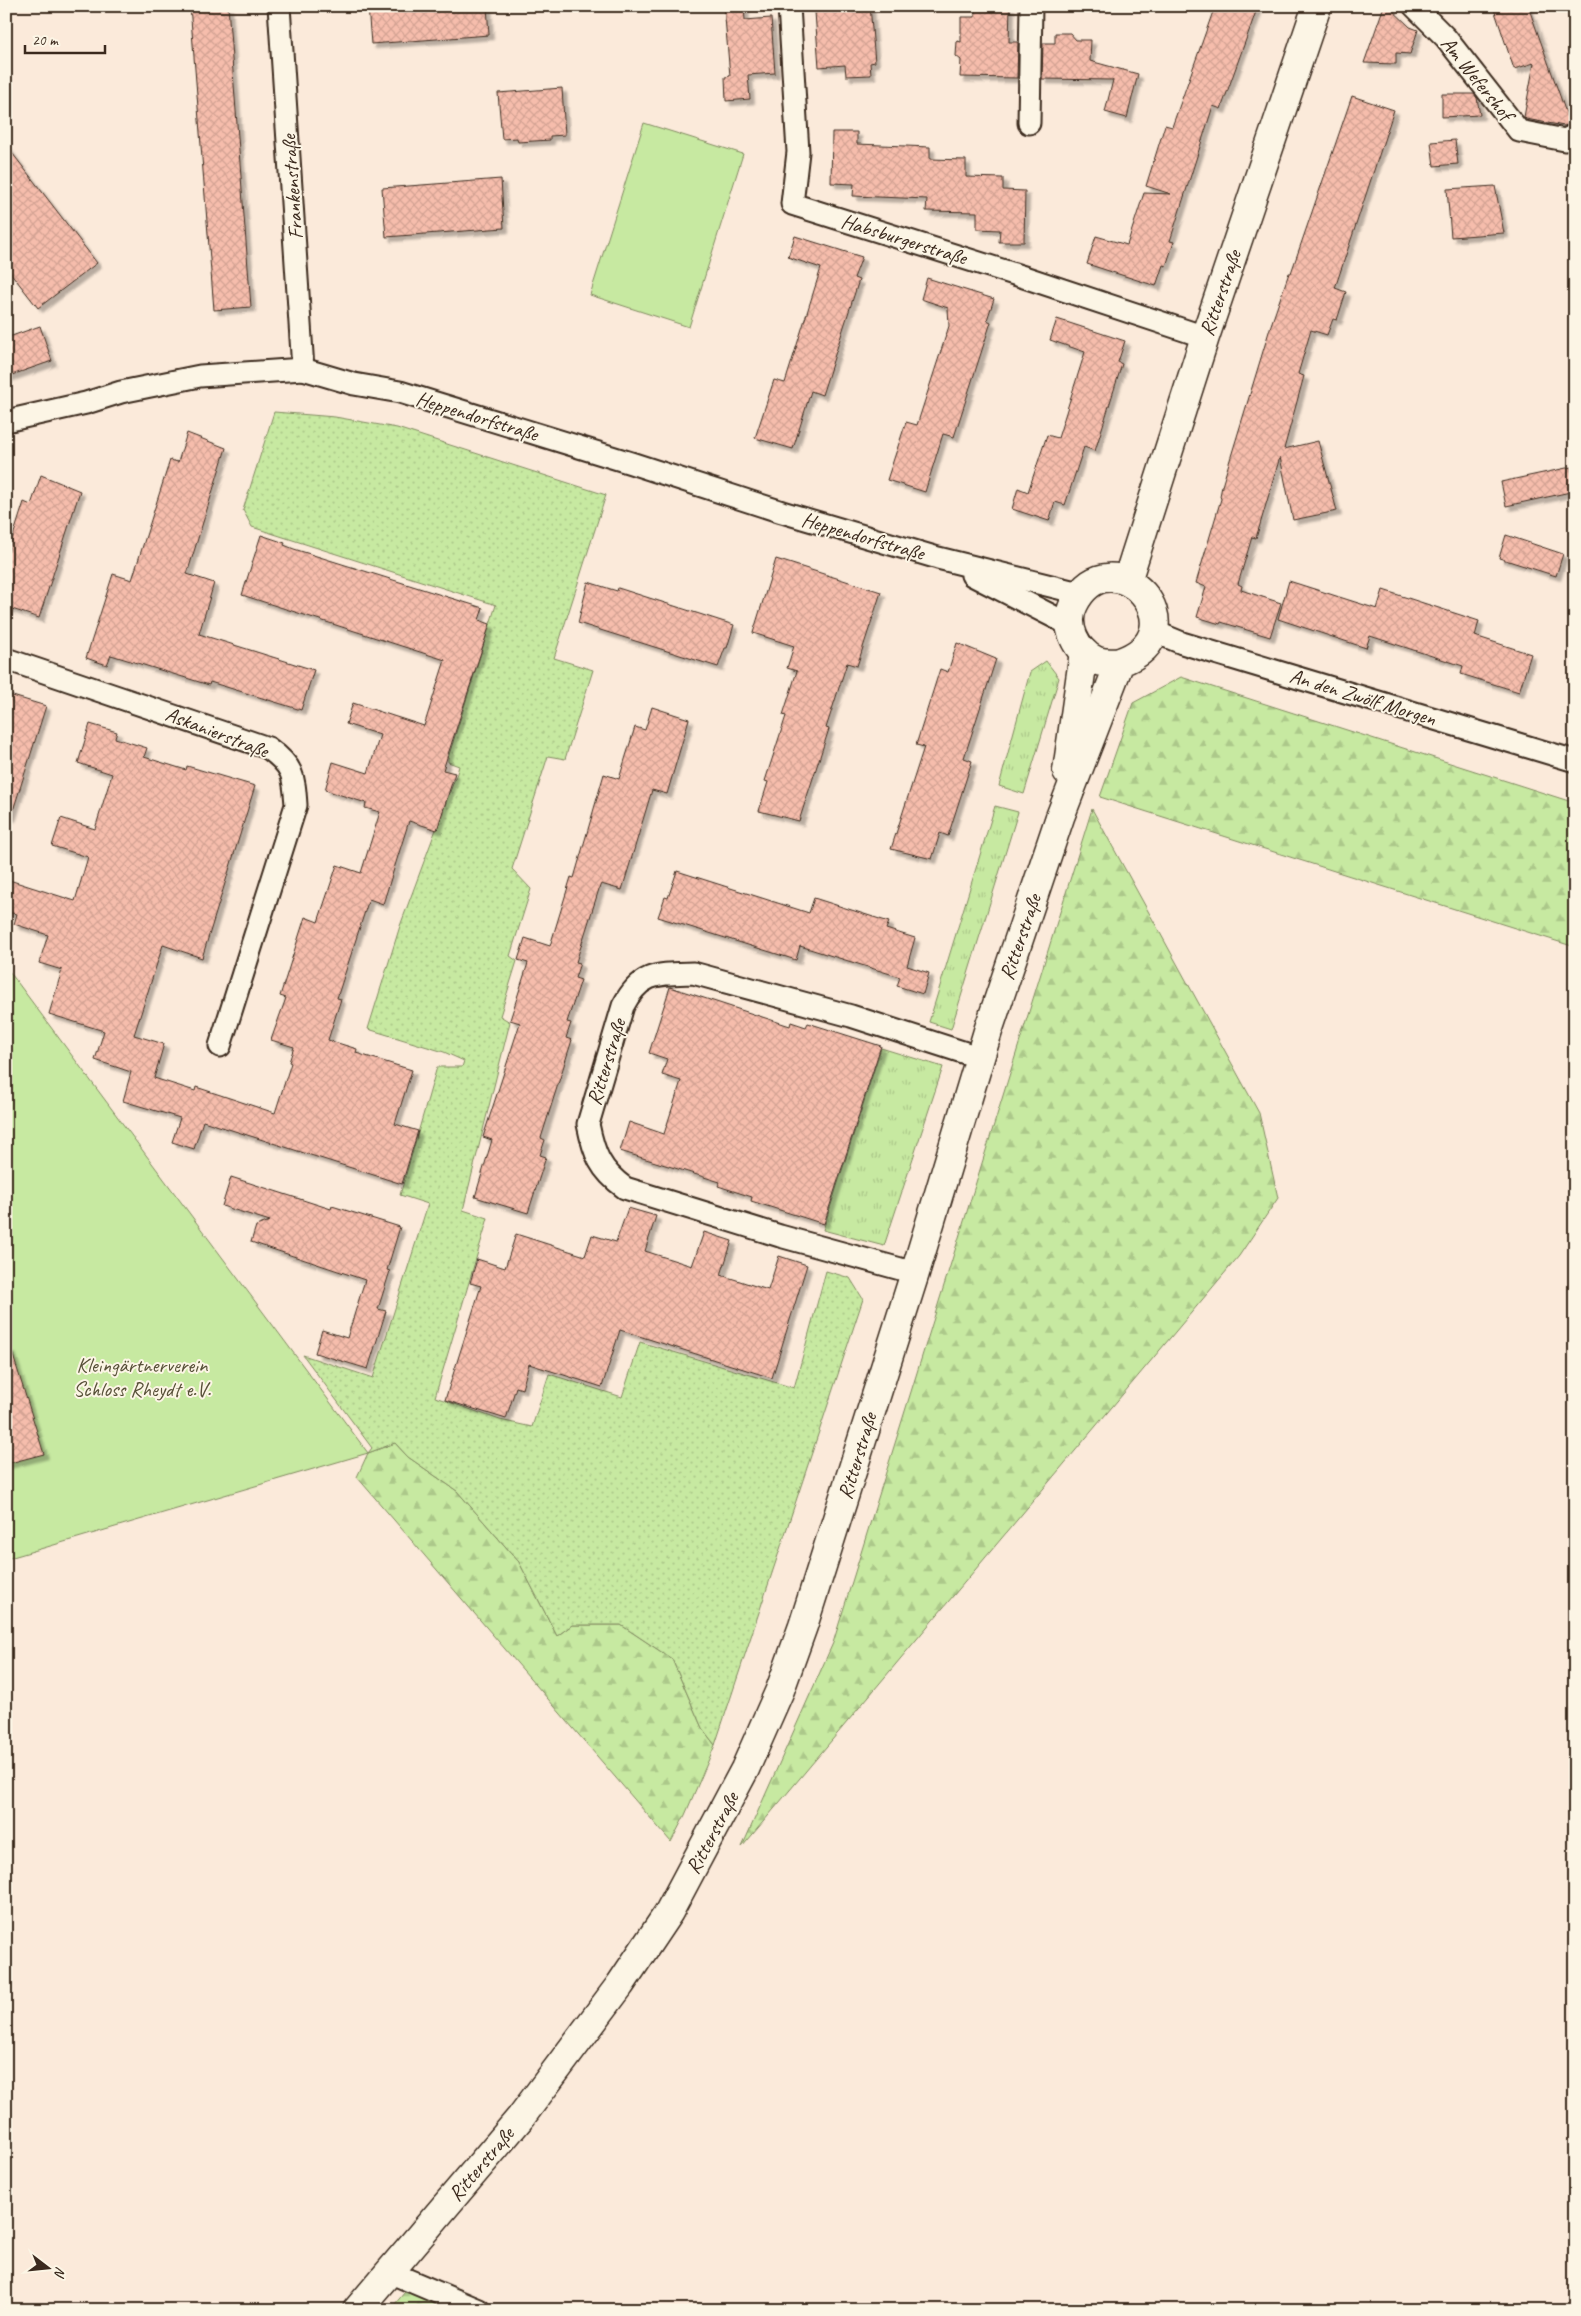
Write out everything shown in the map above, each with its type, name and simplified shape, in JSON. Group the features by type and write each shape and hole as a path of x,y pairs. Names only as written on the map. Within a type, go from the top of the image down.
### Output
{"main road":[{"name":"Ritterstraße","path":"1127,581 1205,338 1318,6"},
{"path":"1110,578 1127,581 1140,589 1150,601 1154,616 1153,631 1149,642 1132,658 1120,662 1097,661 1084,652 1074,640 1070,625 1071,609 1079,593 1093,582 1110,578"},
{"name":"Ritterstraße","path":"1060,817 1084,652"},
{"name":"Ritterstraße","path":"357,2310 521,2117 620,1985 669,1912 716,1828 745,1769 780,1690 793,1653 915,1273 981,1058 1060,817 1120,662"}],"street":[{"name":"Frankenstraße","path":"279,6 303,369"},
{"name":"Habsburgerstraße","path":"789,6 798,152 792,204 1027,278 1205,338"},
{"path":"1029,123 1031,6"},
{"name":"Am Wefershof","path":"1414,6 1446,38 1519,131 1565,140 1575,135"},
{"name":"Heppendorfstraße","path":"6,421 86,403 121,392 200,376 303,369 354,384 400,392 782,512 938,558 1079,593"},
{"name":"Heppendorfstraße","path":"938,558 1070,625"},
{"name":"An den Zwölf Morgen","path":"1153,631 1182,643 1575,760"},
{"name":"Askanierstraße","path":"6,659 268,748 285,761 294,781 296,805 220,1046"},
{"name":"Ritterstraße","path":"915,1273 780,1236 625,1188 613,1179 601,1166 592,1144 588,1124 623,1006 632,990 646,978 668,974 693,973 850,1016 981,1058"},
{"path":"389,2272 479,2310"}],"green space":[{"path":"644,123 743,154 689,327 590,295"},
{"path":"274,412 335,417 397,428 606,495 554,658 593,670 565,759 548,756 512,869 531,889 510,956 517,961 500,1016 510,1022 463,1210 488,1218 435,1397 500,1420 532,1427 549,1374 622,1397 640,1342 794,1388 826,1271 850,1278 863,1299 715,1745 702,1728 672,1659 621,1625 572,1625 557,1636 519,1562 457,1491 408,1457 395,1443 368,1453 372,1448 303,1355 373,1378 428,1204 400,1195 437,1067 462,1067 464,1061 444,1052 368,1029 400,926 457,773 459,766 448,762 448,758 496,605 252,527 243,510"},
{"path":"1046,661 1059,678 1024,794 999,786 1030,672"},
{"path":"1181,677 1575,803 1575,947 1100,797 1133,703"},
{"path":"995,806 1018,812 951,1029 929,1022"},
{"path":"1092,809 1259,1113 1278,1198 1239,1256 742,1847 833,1643"},
{"name":"Kleingärtnerverein Schloss Rheydt e.V.","path":"6,967 368,1453 6,1559"},
{"path":"881,1048 943,1067 884,1246 823,1230"},
{"path":"395,1443 408,1457 457,1491 519,1562 557,1636 572,1625 621,1625 672,1659 702,1728 715,1745 685,1815 671,1842 357,1477 368,1453"},
{"path":"414,2281 479,2310 390,2310"}],"building":[{"path":"190,6 228,6 251,307 214,310"},
{"path":"368,6 487,6 489,35 371,44"},
{"path":"724,6 744,6 745,20 771,18 775,73 748,75 750,99 726,101 725,77 730,76"},
{"path":"836,6 870,6 875,62 870,63 871,75 846,76 845,65 819,67 815,12 837,10"},
{"path":"975,6 1010,6 1009,42 1018,42 1017,78 960,77 961,60 956,56 957,41 961,42 961,17 975,17"},
{"path":"1215,6 1258,6 1221,109 1213,106 1170,241 1174,242 1166,266 1163,265 1156,286 1087,264 1096,236 1127,245 1144,193 1171,194 1146,186 1165,125 1172,127"},
{"path":"1384,6 1388,6 1410,27 1418,30 1410,54 1396,53 1396,64 1364,63"},
{"path":"1493,6 1528,6 1570,124 1564,126 1526,119 1524,117 1534,63 1514,69"},
{"path":"1055,33 1070,33 1076,40 1091,40 1090,61 1138,74 1127,118 1105,112 1113,80 1042,79 1043,43 1055,43"},
{"path":"562,88 565,135 550,136 550,140 518,142 517,138 502,139 498,93"},
{"path":"1442,94 1474,94 1477,98 1480,115 1442,117"},
{"path":"1352,96 1394,110 1335,288 1346,292 1337,320 1333,319 1327,335 1311,330 1298,374 1304,376 1284,449 1318,441 1337,511 1293,520 1280,457 1256,538 1252,537 1238,584 1242,586 1241,590 1281,603 1270,637 1221,622 1220,624 1197,617 1206,587 1196,583 1221,499 1222,486 1271,325 1289,273 1291,273"},
{"path":"832,132 857,132 857,144 930,147 930,159 966,160 966,177 1003,178 1003,190 1025,191 1024,242 999,242 1000,230 977,229 977,212 926,211 927,199 853,196 854,184 831,183"},
{"path":"1455,140 1458,164 1434,166 1431,142"},
{"path":"6,145 97,263 38,308 6,267"},
{"path":"501,179 504,228 386,237 382,188"},
{"path":"1495,186 1504,233 1451,237 1447,189"},
{"path":"795,236 862,257 854,278 859,280 822,395 811,391 793,449 755,438 774,380 785,383 821,268 788,257"},
{"path":"927,278 994,299 987,320 991,322 954,437 943,434 925,492 887,480 906,422 917,425 949,326 948,308 921,299"},
{"path":"1057,319 1125,341 1118,362 1122,364 1095,451 1084,447 1065,505 1055,502 1049,521 1012,509 1018,488 1028,492 1047,435 1058,438 1085,352 1050,340"},
{"path":"40,326 52,361 6,377 6,338"},
{"path":"187,433 226,448 187,574 214,583 199,634 314,670 301,710 210,682 209,685 111,655 107,665 86,658 113,574 132,580 170,460 178,462"},
{"path":"1571,467 1575,491 1506,506 1501,482"},
{"path":"41,475 80,491 39,618 6,607 6,558 24,502 31,505"},
{"path":"261,535 285,543 284,545 294,549 483,608 479,620 490,624 443,770 455,773 437,830 409,821 383,904 369,899 337,998 341,999 328,1040 357,1049 356,1053 412,1070 395,1124 418,1131 402,1184 203,1121 194,1149 172,1142 180,1118 123,1101 131,1072 95,1060 104,1031 49,1014 62,970 39,963 48,935 14,924 17,914 6,912 6,879 75,901 88,857 52,846 61,818 95,829 112,774 78,763 90,724 117,732 115,738 147,748 144,757 186,770 187,766 255,786 202,958 163,945 134,1035 164,1044 154,1078 195,1091 196,1087 275,1113 291,1063 289,1062 294,1047 271,1040 286,998 280,996 305,917 318,922 337,865 361,873 380,812 365,808 366,803 325,790 333,762 368,773 380,735 346,724 353,703 424,726 445,660 242,595"},
{"path":"1506,535 1563,554 1556,576 1499,558"},
{"path":"776,559 881,592 857,666 847,663 826,728 829,729 799,821 759,811 768,782 765,781 786,716 783,715 797,671 787,668 794,646 753,633"},
{"path":"1289,581 1377,609 1383,590 1479,621 1475,636 1531,654 1519,692 1461,674 1463,666 1370,636 1366,648 1278,619"},
{"path":"588,582 617,591 618,588 734,625 727,648 725,648 718,667 578,623"},
{"path":"957,643 996,659 964,758 972,761 948,836 940,833 932,859 891,849 924,747 916,745 940,669 948,672"},
{"path":"6,694 46,706 11,817 6,816"},
{"path":"652,707 689,719 667,794 652,790 622,890 601,884 600,886 576,962 580,963 575,978 581,980 567,1022 571,1023 566,1038 572,1040 541,1138 545,1140 540,1155 546,1157 528,1213 475,1197 492,1140 483,1137 520,1023 510,1020 528,963 518,960 525,938 550,946 571,877 574,878 604,774 619,779 635,727 645,730"},
{"path":"677,871 809,913 814,898 889,922 886,929 915,938 907,966 929,973 923,994 897,986 900,977 800,946 796,960 658,917 665,897 668,898"},
{"path":"670,987 790,1026 791,1022 806,1027 808,1023 881,1046 824,1224 751,1201 752,1197 718,1186 720,1182 620,1151 629,1122 664,1134 681,1081 662,1075 667,1059 649,1053"},
{"path":"231,1177 331,1209 332,1206 400,1227 387,1270 390,1271 378,1309 386,1311 368,1369 315,1353 322,1330 347,1338 365,1280 251,1242 256,1226 270,1221 222,1206"},
{"path":"628,1208 656,1216 645,1251 692,1266 704,1232 732,1241 721,1275 768,1290 779,1256 807,1265 772,1378 620,1330 602,1387 529,1364 522,1389 516,1387 506,1419 445,1400 481,1286 470,1283 477,1259 505,1268 516,1234 585,1256 592,1235 616,1242"},
{"path":"11,1349 44,1454 6,1464 6,1350"}]}
